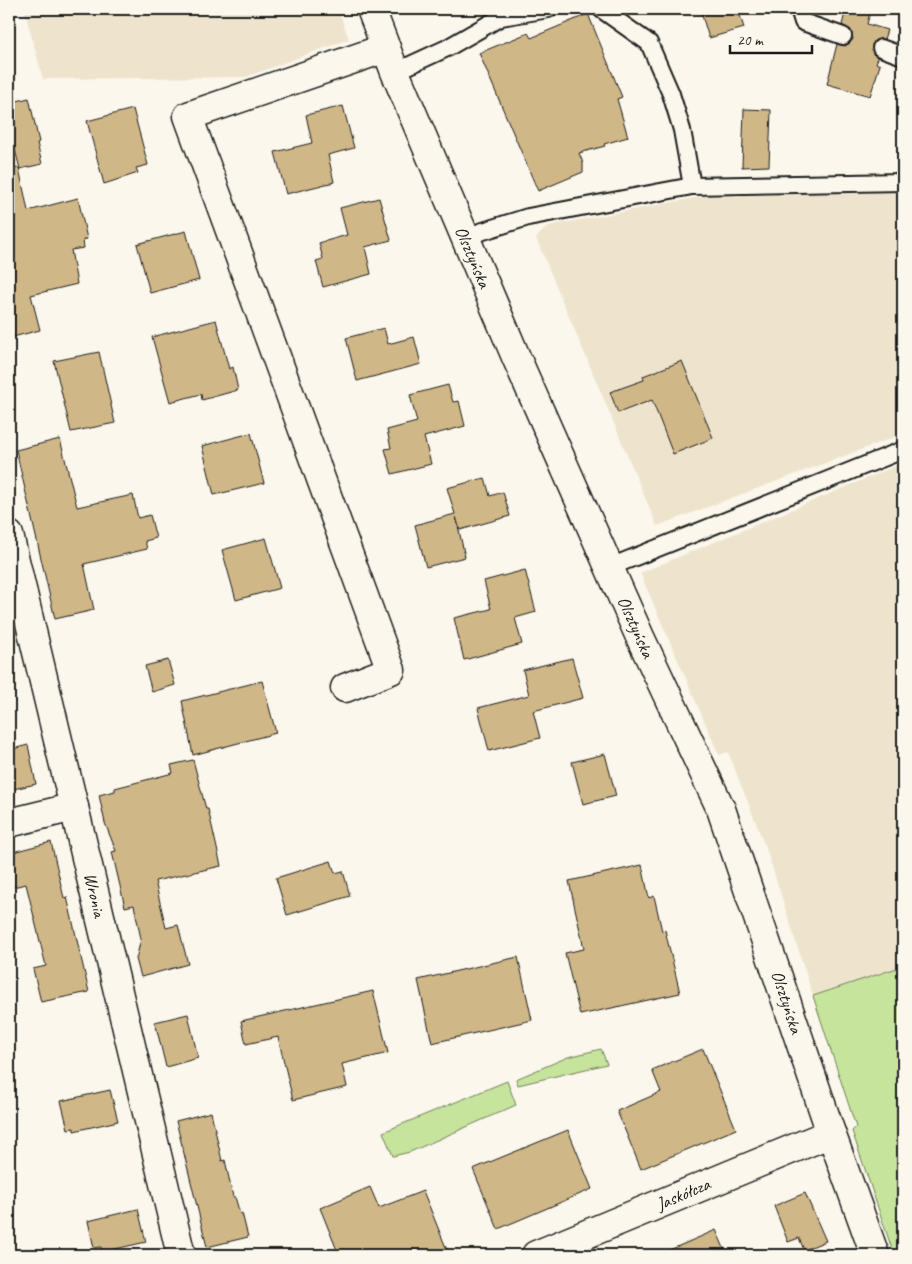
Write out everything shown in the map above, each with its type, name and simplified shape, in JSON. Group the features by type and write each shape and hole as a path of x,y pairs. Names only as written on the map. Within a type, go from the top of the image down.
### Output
{"street":[{"name":"Olsztyńska","path":"371,9 390,60 464,236 640,637 721,809 830,1133 875,1255"},
{"path":"345,688 391,670 188,116 390,60"},
{"name":"Wronia","path":"9,535 181,1255"},
{"path":"9,822 74,807"},
{"name":"Jaskółcza","path":"536,1255 830,1133"}],"lane":[{"path":"390,60 448,48 501,17 549,9"},
{"path":"601,9 649,43 671,94 682,130 692,186"},
{"path":"800,9 803,22 843,36"},
{"path":"881,48 903,56"},
{"path":"464,236 528,217 692,186 903,182"},
{"path":"610,567 903,450"}],"shaded area":[{"path":"24,9 338,9 349,39 246,77 43,79"},
{"path":"903,192 903,434 657,526 536,238 548,226 704,196"},
{"path":"903,463 903,966 813,996 767,851 728,752 719,755 640,573"}],"green space":[{"path":"903,966 903,1255 894,1255 852,1131 856,1127 813,996"},
{"path":"601,1049 607,1064 518,1085 516,1079 568,1057"},
{"path":"507,1081 516,1105 410,1152 393,1156 383,1132"}],"building":[{"path":"700,9 738,9 744,28 709,38"},
{"path":"846,9 871,9 867,24 887,30 884,39 875,40 872,45 873,54 878,58 876,63 880,65 870,96 827,84 837,44 845,46 853,39 851,30 842,25"},
{"path":"588,14 622,97 617,99 628,137 579,153 583,163 583,172 538,191 479,53 528,33 531,38"},
{"path":"29,98 42,164 20,169 14,146 9,148 9,103"},
{"path":"343,106 354,148 328,155 334,182 286,194 275,152 312,143 306,115"},
{"path":"133,109 148,165 136,168 138,173 104,184 87,121"},
{"path":"744,109 771,110 769,166 742,167"},
{"path":"19,168 28,211 78,198 87,239 83,240 84,248 71,250 77,284 31,295 40,330 9,338 9,169"},
{"path":"379,198 391,240 365,247 371,274 323,287 316,261 323,259 319,243 347,235 340,208"},
{"path":"186,231 199,280 150,293 137,244"},
{"path":"216,320 229,369 233,367 238,390 202,400 201,394 170,402 152,337"},
{"path":"384,328 388,344 414,337 421,364 357,381 346,338"},
{"path":"99,352 115,423 71,432 54,361"},
{"path":"682,361 713,438 673,454 652,400 618,413 610,392 644,380 643,376"},
{"path":"448,385 453,402 459,401 465,426 424,437 431,464 392,474 385,449 391,448 387,430 417,422 410,395"},
{"path":"251,433 264,483 214,495 202,446"},
{"path":"60,439 77,507 133,495 138,518 150,515 156,538 145,541 147,549 84,564 94,610 55,619 16,450"},
{"path":"485,478 490,496 503,492 510,516 460,530 456,517 465,557 426,567 415,525 455,514 447,488"},
{"path":"266,538 280,588 236,600 222,550"},
{"path":"525,570 536,612 515,618 522,644 464,660 454,618 491,609 484,581"},
{"path":"572,658 583,698 533,711 540,738 489,751 478,708 529,695 523,670"},
{"path":"168,660 175,685 152,692 145,666"},
{"path":"262,681 276,733 193,755 182,701"},
{"path":"28,745 36,784 9,790 9,750"},
{"path":"605,754 616,796 583,804 572,762"},
{"path":"193,760 206,809 208,809 221,866 155,881 166,928 178,925 188,964 141,977 136,959 141,939 134,905 125,907 112,852 116,851 105,823 99,795 115,791 115,788 173,773 171,765"},
{"path":"51,842 64,898 67,897 89,992 41,1002 33,969 46,966 26,884 9,888 9,853"},
{"path":"331,861 335,873 343,871 350,896 287,915 276,878"},
{"path":"642,865 649,898 654,896 662,931 665,930 680,993 580,1015 565,953 584,949 569,881"},
{"path":"518,957 532,1020 432,1043 418,980"},
{"path":"373,991 388,1053 342,1064 347,1087 293,1100 278,1037 246,1044 241,1021"},
{"path":"188,1014 198,1058 166,1067 155,1022"},
{"path":"703,1049 736,1129 641,1169 617,1111 661,1092 652,1070"},
{"path":"110,1090 118,1121 74,1131 74,1128 68,1129 61,1101"},
{"path":"211,1112 222,1161 225,1160 233,1197 235,1197 240,1214 242,1213 248,1237 207,1247 176,1121"},
{"path":"568,1130 592,1189 498,1229 473,1169"},
{"path":"370,1187 379,1208 423,1191 447,1250 435,1255 339,1255 320,1208"},
{"path":"805,1193 826,1241 804,1250 799,1238 788,1242 774,1206"},
{"path":"138,1209 146,1242 102,1252 101,1247 94,1248 88,1221"},
{"path":"716,1230 727,1255 658,1255"}]}
